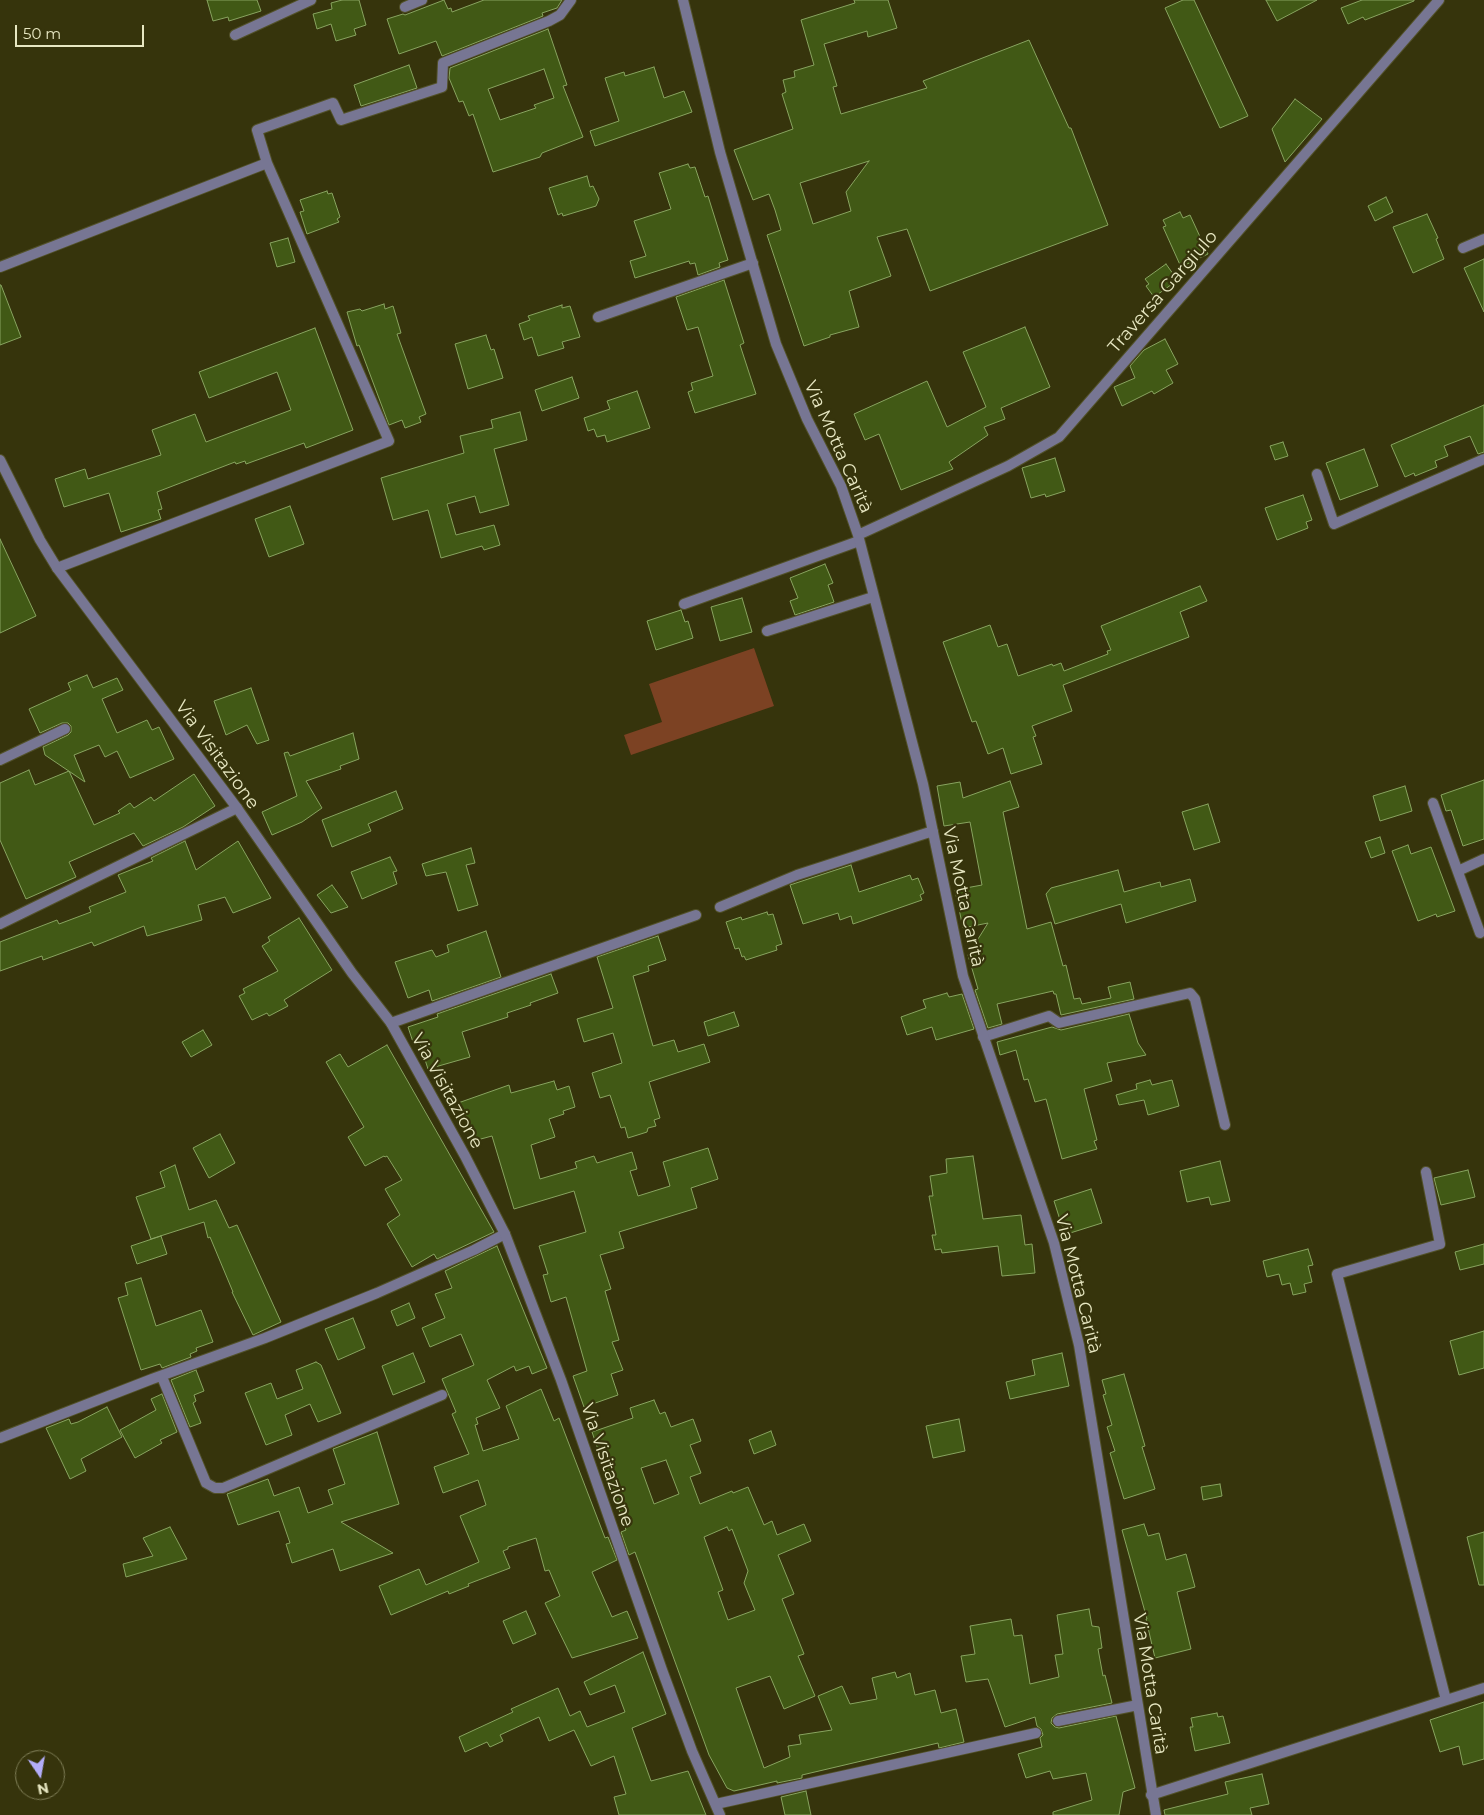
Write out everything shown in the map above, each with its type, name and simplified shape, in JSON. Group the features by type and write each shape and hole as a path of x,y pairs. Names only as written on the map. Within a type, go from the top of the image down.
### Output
{"street":[{"path":"235,35 311,0"},
{"path":"405,7 422,0"},
{"path":"57,568 389,440 267,164 257,130 333,103 341,120 442,87 443,63 549,22 560,15 571,0"},
{"name":"Via Motta Carità","path":"684,0 720,152 779,352 807,419 841,486 858,538 923,784 963,976 1054,1243 1079,1345 1156,1815"},
{"name":"Traversa Gargiulo","path":"684,604 858,538 1008,466 1059,437 1439,0"},
{"path":"0,267 267,164"},
{"path":"1463,248 1484,239"},
{"path":"598,317 753,263"},
{"path":"1318,474 1334,524 1484,459"},
{"name":"Via Visitazione","path":"0,460 3,473 57,568 236,808 352,973 391,1023 465,1156 505,1234 560,1380 662,1670 692,1751 720,1815"},
{"path":"767,632 873,597"},
{"path":"0,760 66,729"},
{"path":"1433,803 1480,932"},
{"path":"0,924 236,808"},
{"path":"720,907 797,875 933,832"},
{"path":"1458,871 1484,859"},
{"path":"391,1023 696,915"},
{"path":"983,1037 1049,1016 1059,1023 1190,993 1195,999 1225,1125"},
{"path":"1426,1172 1440,1244 1337,1274 1446,1700"},
{"path":"0,1438 266,1338 377,1293 474,1250 505,1234"},
{"path":"162,1377 206,1483 215,1488 223,1488 442,1395"},
{"path":"1152,1795 1484,1688"},
{"path":"1058,1721 1138,1705"},
{"path":"716,1804 1036,1733"}],"shaded area":[{"path":"754,648 774,706 631,755 624,735 662,722 649,684"}],"building":[{"path":"207,0 257,0 261,11 229,21 228,17 213,21"},
{"path":"342,0 359,0 366,25 354,29 356,35 336,41 331,24 317,29 313,14 332,9 331,3"},
{"path":"444,0 448,9 451,8 452,12 484,0 562,0 557,8 542,13 543,16 442,56 436,41 399,54 387,19 405,15"},
{"path":"854,0 888,0 897,28 868,37 867,31 824,44 837,86 833,87 841,114 927,88 923,81 1029,40 1069,128 1071,128 1108,225 930,291 907,229 877,237 891,276 849,291 859,327 830,335 830,337 804,346 767,235 781,230 775,210 769,194 753,200 734,150 793,129 782,94 786,92 783,80 795,77 794,71 814,65 801,20 855,3","holes":["869,161 846,192 851,211 813,224 800,183"]},
{"path":"1183,0 1194,0 1248,116 1220,128 1165,8"},
{"path":"1266,0 1317,0 1277,21"},
{"path":"1362,0 1414,1 1365,20 1363,17 1348,24 1341,8"},
{"path":"548,29 567,85 563,86 583,137 542,153 540,157 493,172 473,114 469,116 463,101 459,102 449,78 450,68","holes":["544,69 554,98 534,105 536,108 500,120 488,89"]},
{"path":"409,65 417,88 361,106 354,85"},
{"path":"654,67 664,98 684,91 692,112 595,146 590,131 619,121 605,78 624,72 625,76"},
{"path":"1295,99 1322,119 1285,162 1272,129"},
{"path":"688,164 690,168 695,167 705,197 708,196 728,260 719,263 720,267 698,275 695,263 690,264 689,261 635,278 630,261 646,256 634,221 671,209 659,173"},
{"path":"587,176 590,187 593,186 599,199 596,206 563,216 562,213 558,215 549,188"},
{"path":"327,191 328,194 332,193 340,217 337,219 339,222 307,234 300,212 304,211 300,200"},
{"path":"1386,197 1393,212 1375,221 1368,206"},
{"path":"1180,212 1183,218 1190,215 1208,254 1181,267 1163,227 1166,226 1163,220"},
{"path":"1427,214 1438,238 1436,239 1444,259 1413,273 1393,227"},
{"path":"288,238 295,262 277,267 270,243"},
{"path":"1484,259 1484,312 1464,268"},
{"path":"1166,264 1176,278 1173,280 1175,282 1154,297 1146,286 1149,284 1145,279"},
{"path":"724,280 744,343 740,345 756,394 695,413 688,392 693,390 691,383 713,376 698,327 687,330 676,297"},
{"path":"0,285 21,337 0,345"},
{"path":"384,304 385,309 393,306 401,333 397,334 426,414 419,417 421,422 405,428 402,420 389,425 359,345 357,346 347,312 360,309 362,311"},
{"path":"562,305 562,308 570,306 580,337 562,342 564,348 538,356 532,337 524,340 519,324 530,320 528,316"},
{"path":"1025,327 1050,387 1001,408 1005,419 984,427 988,435 949,462 953,469 901,490 879,434 865,440 854,414 927,381 947,427 986,407 963,352"},
{"path":"315,328 353,430 306,448 304,443 246,464 245,461 236,464 235,462 157,492 162,509 158,510 161,519 121,532 109,493 64,507 55,479 85,469 88,479 161,455 152,430 195,414 206,442 291,410 277,372 209,398 199,372"},
{"path":"486,335 491,350 494,349 503,378 468,389 455,344"},
{"path":"1165,339 1178,364 1166,370 1173,383 1154,394 1152,391 1122,406 1114,387 1135,378 1130,366 1144,350"},
{"path":"572,377 579,398 542,411 535,390"},
{"path":"637,391 650,428 607,442 605,435 597,437 594,429 588,431 584,418 610,409 607,401"},
{"path":"1484,405 1484,452 1478,454 1470,436 1444,446 1448,456 1435,461 1437,467 1415,476 1414,473 1405,477 1391,445"},
{"path":"520,412 527,440 494,449 509,505 480,513 475,496 447,504 456,535 494,525 500,545 484,550 482,546 441,558 428,510 393,520 381,478 464,453 460,436 493,428 491,420"},
{"path":"1283,442 1288,456 1275,460 1270,446"},
{"path":"1364,449 1378,486 1340,500 1326,463"},
{"path":"1055,458 1065,491 1046,497 1045,494 1031,498 1022,468"},
{"path":"1303,495 1312,520 1306,522 1308,528 1277,540 1265,508"},
{"path":"290,506 304,544 269,557 255,519"},
{"path":"0,539 36,616 0,633"},
{"path":"825,564 833,583 828,585 834,602 795,615 790,601 798,598 790,578"},
{"path":"1200,586 1207,601 1180,612 1189,637 1063,685 1072,711 1032,726 1036,736 1033,737 1042,764 1011,774 1003,748 988,754 976,721 972,722 943,642 990,625 998,647 1007,644 1018,676 1052,664 1053,666 1061,663 1064,671 1108,654 1107,651 1111,650 1101,626"},
{"path":"742,598 752,632 720,641 711,607"},
{"path":"681,610 685,622 688,621 693,638 656,650 647,621"},
{"path":"87,675 93,688 117,678 123,690 102,699 117,733 147,720 152,730 159,727 174,759 130,778 117,751 105,757 99,745 74,755 85,782 45,755 43,747 68,735 71,732 71,726 68,723 62,723 40,733 29,709 71,690 68,683"},
{"path":"251,688 269,740 257,744 247,725 226,735 214,701"},
{"path":"353,733 359,759 340,766 341,769 306,781 322,808 302,822 272,835 262,812 297,796 284,753 288,752 290,756"},
{"path":"29,770 35,785 69,771 94,825 120,813 118,811 130,803 134,808 151,797 154,801 194,774 215,806 183,827 143,846 134,833 69,862 76,877 26,899 0,840 0,783"},
{"path":"1484,780 1484,839 1463,846 1451,810 1446,811 1441,795"},
{"path":"1010,781 1019,807 1003,812 1027,929 1051,922 1063,966 1066,965 1074,999 1080,998 1082,1004 1111,998 1108,987 1130,982 1134,999 1061,1015 1056,994 1053,991 997,1004 1002,1024 988,1028 975,990 978,989 968,955 988,923 963,928 955,890 982,885 970,822 944,826 937,786 960,782 963,798"},
{"path":"1405,786 1412,811 1380,821 1373,796"},
{"path":"396,791 403,809 368,824 371,831 332,847 322,820"},
{"path":"1208,804 1220,842 1194,850 1182,812"},
{"path":"1380,837 1385,853 1371,858 1365,842"},
{"path":"185,841 196,870 238,841 271,898 233,913 225,897 198,905 202,920 147,936 144,926 94,946 92,942 43,960 42,956 0,971 0,942 57,920 59,924 91,912 89,907 126,892 118,875 153,861 151,858"},
{"path":"1408,845 1411,854 1431,847 1455,911 1437,917 1436,914 1418,921 1392,851"},
{"path":"471,848 475,863 466,865 478,905 458,911 446,872 426,876 422,864"},
{"path":"390,857 397,871 393,872 397,884 362,899 351,872"},
{"path":"851,865 859,892 910,875 912,880 918,878 924,893 920,895 922,900 853,924 851,916 840,920 838,913 803,924 790,885"},
{"path":"1118,870 1124,892 1160,882 1161,887 1190,879 1196,901 1126,923 1121,904 1055,924 1046,894 1051,888"},
{"path":"332,885 348,907 331,913 317,895"},
{"path":"767,912 768,915 773,914 782,944 776,946 777,950 746,960 744,956 742,957 739,948 735,949 726,922 741,917 742,920"},
{"path":"299,918 332,970 284,1000 288,1006 269,1016 267,1013 252,1020 239,996 245,993 243,989 278,971 262,946 270,941 268,937"},
{"path":"486,931 501,977 432,1001 429,990 408,998 395,962 432,950 436,957 449,952 447,945"},
{"path":"658,936 666,960 648,966 649,971 633,976 653,1046 674,1040 678,1052 704,1044 710,1062 649,1082 660,1118 654,1120 656,1126 648,1128 647,1132 628,1138 625,1127 621,1128 610,1095 600,1098 592,1073 622,1063 613,1033 584,1042 577,1019 613,1008 597,957"},
{"path":"551,974 558,993 507,1013 508,1017 462,1032 470,1057 428,1069 419,1041 413,1042 408,1027 438,1017 437,1014"},
{"path":"947,993 949,997 962,994 974,1029 936,1040 932,1027 907,1035 901,1017 926,1008 923,1000"},
{"path":"734,1012 739,1026 708,1036 704,1022"},
{"path":"1129,1014 1138,1043 1146,1055 1107,1063 1112,1081 1084,1089 1097,1140 1094,1141 1097,1149 1062,1159 1046,1099 1035,1102 1028,1079 1024,1080 1016,1050 1000,1055 997,1042 1052,1027 1061,1030"},
{"path":"203,1030 212,1045 191,1057 182,1042"},
{"path":"387,1045 494,1232 437,1259 434,1254 412,1267 387,1224 400,1215 385,1189 402,1180 387,1156 365,1166 348,1137 364,1127 326,1062 340,1054 348,1067"},
{"path":"1150,1080 1152,1085 1172,1080 1179,1106 1148,1115 1144,1100 1119,1105 1116,1095 1137,1089 1136,1084"},
{"path":"554,1081 557,1090 569,1086 575,1107 563,1111 564,1114 549,1119 555,1137 531,1145 540,1179 577,1168 575,1162 594,1156 597,1163 632,1152 637,1169 630,1171 638,1196 670,1186 663,1162 708,1148 718,1179 691,1188 697,1208 619,1232 624,1248 600,1255 611,1289 605,1291 619,1340 612,1342 623,1370 611,1374 618,1395 584,1407 573,1376 587,1371 566,1297 551,1302 543,1275 548,1274 539,1246 586,1232 574,1191 514,1209 492,1136 477,1140 458,1103 509,1085 511,1093"},
{"path":"220,1134 235,1163 209,1178 193,1148"},
{"path":"973,1156 983,1219 1021,1215 1025,1245 1032,1244 1035,1273 1002,1276 998,1246 942,1253 941,1249 935,1250 932,1235 936,1235 929,1196 933,1196 930,1176 947,1173 946,1159"},
{"path":"1220,1161 1230,1201 1211,1205 1209,1197 1187,1202 1180,1171"},
{"path":"175,1165 189,1210 216,1200 229,1228 237,1225 281,1322 253,1335 232,1292 210,1237 208,1238 204,1222 151,1239 136,1197 165,1187 160,1172"},
{"path":"1468,1170 1475,1197 1441,1205 1434,1178"},
{"path":"1091,1189 1102,1223 1067,1234 1064,1226 1062,1226 1054,1201"},
{"path":"161,1236 167,1254 137,1264 131,1246"},
{"path":"1484,1244 1484,1264 1460,1270 1455,1252"},
{"path":"497,1246 547,1368 532,1374 529,1366 516,1371 514,1366 487,1380 500,1408 476,1418 478,1424 475,1425 483,1451 519,1439 506,1406 541,1389 554,1421 559,1418 605,1538 608,1537 617,1560 592,1572 612,1617 627,1611 638,1638 572,1658 545,1603 560,1596 549,1570 545,1571 536,1538 508,1547 508,1549 503,1551 510,1568 468,1584 469,1586 449,1594 448,1591 391,1615 379,1586 419,1569 426,1585 479,1562 460,1516 486,1505 478,1480 443,1493 434,1467 469,1454 452,1414 456,1412 442,1379 474,1365 461,1334 430,1347 422,1328 445,1318 435,1294 452,1288 445,1271"},
{"path":"1308,1249 1313,1265 1308,1266 1312,1282 1304,1284 1306,1292 1293,1295 1290,1283 1282,1285 1279,1274 1267,1277 1263,1261"},
{"path":"141,1278 156,1326 201,1310 213,1342 196,1348 197,1351 190,1354 191,1357 162,1368 160,1364 141,1370 118,1298 128,1295 125,1283"},
{"path":"409,1303 415,1318 397,1326 391,1311"},
{"path":"353,1318 365,1348 338,1360 325,1329"},
{"path":"1484,1331 1484,1368 1459,1375 1450,1341"},
{"path":"413,1353 425,1382 393,1395 382,1366"},
{"path":"1062,1353 1069,1386 1010,1399 1006,1382 1035,1375 1032,1360"},
{"path":"316,1362 321,1365 341,1413 318,1422 310,1404 285,1415 292,1435 266,1445 245,1393 271,1383 277,1399 303,1389 296,1370"},
{"path":"196,1370 204,1391 194,1395 196,1401 193,1403 201,1423 190,1427 171,1380"},
{"path":"1124,1374 1145,1446 1142,1447 1155,1489 1124,1499 1110,1453 1115,1451 1107,1427 1112,1425 1103,1395 1106,1394 1102,1380"},
{"path":"162,1394 177,1432 160,1440 162,1443 135,1458 120,1430 156,1410 151,1399"},
{"path":"654,1400 660,1414 665,1412 671,1427 693,1419 701,1441 690,1445 701,1473 690,1477 700,1504 732,1491 733,1493 748,1487 764,1525 772,1521 777,1535 804,1524 811,1541 778,1555 794,1594 782,1599 804,1654 798,1656 815,1696 784,1709 770,1676 736,1688 764,1768 790,1757 788,1746 801,1744 799,1735 832,1730 818,1696 842,1686 850,1704 877,1699 872,1678 895,1672 897,1678 910,1673 915,1695 935,1690 941,1713 956,1709 964,1742 939,1748 938,1743 802,1775 802,1778 777,1783 777,1781 734,1791 727,1788 709,1755 635,1552 629,1555 621,1532 626,1530 592,1432 633,1418 630,1408","holes":["666,1460 679,1494 654,1504 641,1468","727,1527 729,1531 732,1529 748,1571 744,1583 755,1610 728,1620 718,1592 723,1590 704,1537"]},
{"path":"107,1407 122,1437 81,1459 86,1471 70,1479 46,1428 69,1419 71,1424 78,1422"},
{"path":"959,1419 965,1451 933,1458 926,1426"},
{"path":"771,1431 776,1445 754,1454 749,1440"},
{"path":"377,1432 399,1504 341,1522 393,1553 340,1571 333,1549 292,1563 286,1544 290,1543 279,1511 238,1525 227,1494 268,1479 274,1496 299,1487 308,1513 333,1504 328,1490 345,1484 333,1449"},
{"path":"1220,1484 1222,1496 1203,1500 1201,1487"},
{"path":"1144,1524 1148,1536 1159,1533 1166,1560 1186,1554 1195,1587 1177,1592 1191,1649 1155,1658 1147,1619 1122,1530"},
{"path":"170,1527 187,1559 126,1577 123,1564 153,1556 143,1538"},
{"path":"1484,1532 1484,1585 1479,1585 1467,1537"},
{"path":"1089,1609 1092,1626 1099,1627 1102,1648 1098,1649 1103,1676 1105,1675 1112,1703 1057,1714 1052,1718 1051,1723 1059,1728 1116,1716 1135,1788 1123,1792 1119,1815 1053,1815 1053,1812 1092,1800 1086,1773 1053,1779 1050,1771 1026,1778 1018,1754 1042,1747 1040,1738 1043,1735 1041,1729 1037,1726 1035,1717 1005,1727 988,1679 966,1682 961,1656 975,1654 970,1626 1011,1619 1014,1636 1022,1635 1030,1684 1059,1677 1055,1655 1063,1654 1057,1615"},
{"path":"526,1611 536,1634 513,1644 503,1621"},
{"path":"643,1652 666,1714 632,1728 651,1781 688,1771 706,1815 619,1815 614,1797 626,1794 614,1756 591,1766 574,1730 549,1741 539,1717 500,1735 503,1741 490,1747 487,1742 465,1752 459,1737 513,1712 511,1709 558,1688 570,1716 580,1711 587,1727 625,1712 615,1685 590,1695 584,1682"},
{"path":"1484,1702 1484,1759 1463,1765 1459,1746 1440,1752 1430,1720"},
{"path":"1217,1713 1218,1717 1223,1716 1230,1743 1195,1751 1190,1727 1193,1727 1191,1718"},
{"path":"1262,1774 1269,1804 1250,1808 1252,1815 1165,1815 1164,1810 1228,1794 1225,1782"},
{"path":"806,1791 811,1815 785,1815 781,1797"}]}
